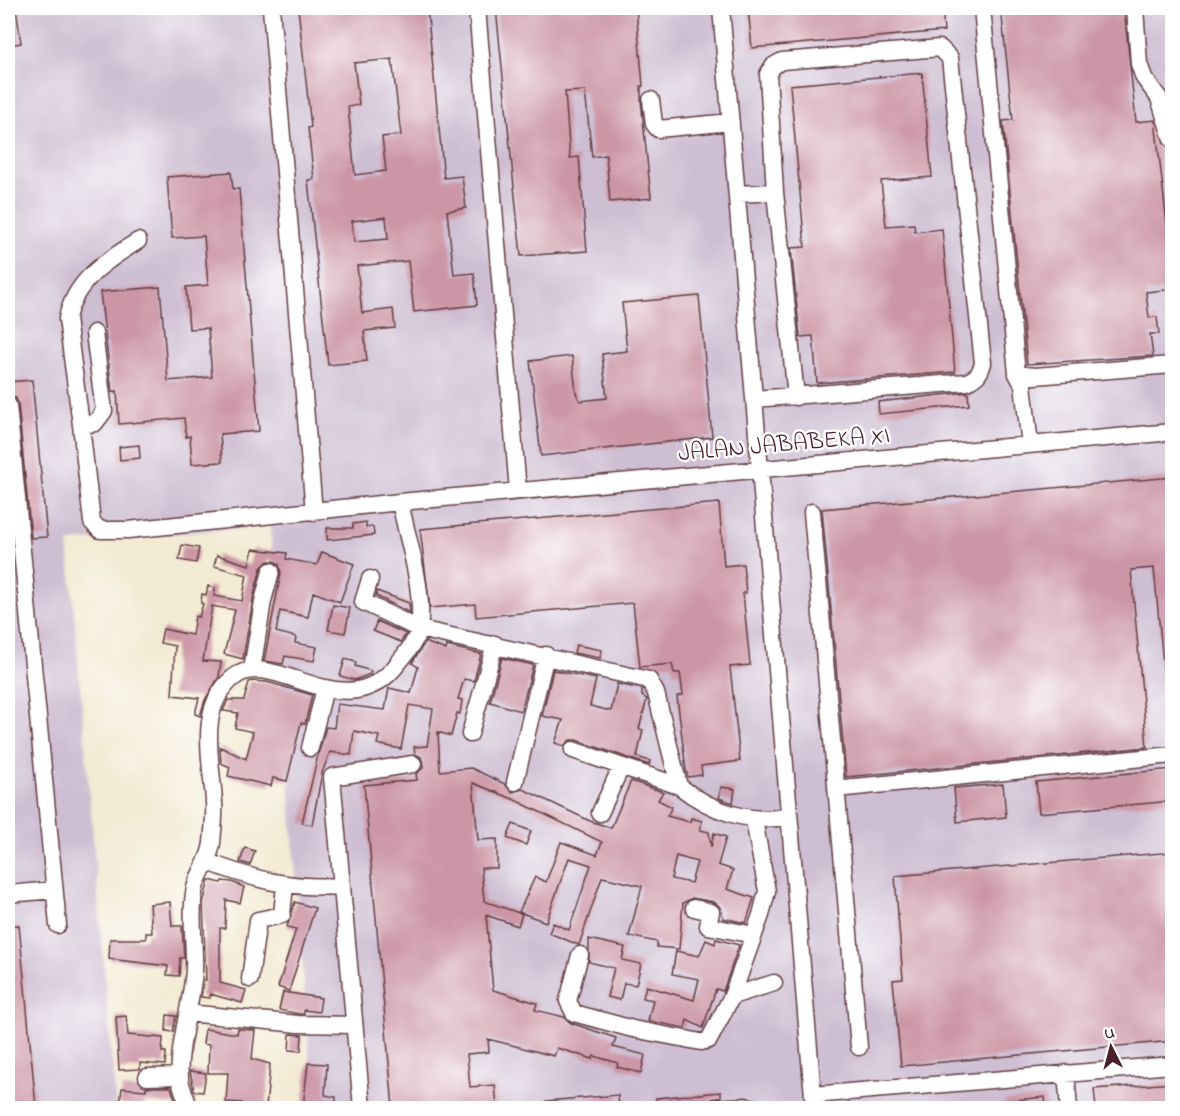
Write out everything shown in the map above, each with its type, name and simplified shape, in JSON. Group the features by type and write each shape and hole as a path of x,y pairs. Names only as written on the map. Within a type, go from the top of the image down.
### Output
{"street":[{"path":"271,8 314,512"},
{"path":"477,8 518,491"},
{"path":"721,8 813,1102 1066,1073 1173,1065"},
{"path":"982,8 1017,374 1023,385 1030,445"},
{"path":"1135,8 1139,64 1144,78 1159,98 1173,138"},
{"path":"754,399 796,397 967,382 981,371 980,340 948,54 940,48 782,61 773,66 767,84 775,192 796,397"},
{"path":"651,100 654,124 658,129 731,122"},
{"path":"737,194 775,192"},
{"path":"94,333 104,411 94,423 81,425 67,319 69,309 77,291 94,271 138,241"},
{"path":"1017,374 1035,376 1173,365"},
{"path":"8,405 58,926"},
{"name":"JALAN JABABEKA XI","path":"81,425 92,522 96,528 128,530 400,502 1173,432"},
{"path":"189,1108 180,1076 194,972 193,894 198,879 208,862 214,818 208,757 210,722 223,688 234,677 252,670 325,688 350,691 377,685 392,672 405,655 419,629 419,600 400,502"},
{"path":"812,512 859,1047"},
{"path":"252,670 263,601 271,571"},
{"path":"370,579 363,602 419,629 546,655 645,678 652,682 679,786"},
{"path":"470,734 495,644"},
{"path":"515,782 546,655"},
{"path":"310,748 325,688"},
{"path":"573,750 679,786 706,804 754,820 789,816"},
{"path":"836,789 1173,755"},
{"path":"362,1108 332,777 413,764"},
{"path":"600,813 621,767"},
{"path":"580,955 568,1001 574,1013 623,1026 705,1041 732,996 754,935 767,888 754,820"},
{"path":"208,862 252,878 285,885 342,886"},
{"path":"250,979 258,920 282,915 285,885"},
{"path":"8,894 54,890"},
{"path":"694,908 711,912 708,926 754,935"},
{"path":"732,996 774,983"},
{"path":"188,1013 243,1017 272,1022 354,1025"},
{"path":"1066,1073 1069,1108"},
{"path":"147,1077 180,1076"},
{"path":"717,1108 745,1106 756,1108"}],"shaded area":[{"path":"8,8 1172,8 1172,1108 313,1108 270,526 68,542 116,1108 8,1108"}],"building":[{"path":"8,8 16,8 21,43 8,45"},
{"path":"298,8 427,8 444,178 462,176 466,208 447,211 454,275 474,273 477,305 414,312 408,261 357,266 362,313 393,309 395,328 364,331 367,361 328,365 308,180 314,179 308,128 311,127","holes":["392,59 401,135 382,137 386,171 355,175 348,107 359,105 354,63","386,217 388,239 354,242 352,221"]},
{"path":"496,8 636,8 643,86 641,86 641,101 651,198 610,202 606,155 592,157 585,91 565,92 570,158 579,157 587,251 521,256"},
{"path":"748,8 942,8 944,31 752,48"},
{"path":"1001,8 1124,8 1136,122 1155,120 1168,233 1173,233 1173,289 1146,292 1149,318 1157,317 1159,334 1150,334 1153,356 1027,364 1003,121 1013,120"},
{"path":"922,73 932,177 881,181 886,226 914,224 915,232 942,229 955,372 817,383 813,336 800,337 791,248 805,247 790,85"},
{"path":"231,172 233,189 239,189 259,431 220,434 222,462 192,464 190,436 186,437 184,418 119,424 117,391 112,392 100,292 160,287 168,381 212,377 208,328 189,329 186,287 208,285 204,236 172,238 167,177"},
{"path":"699,296 712,437 541,456 530,361 572,356 576,393 580,401 607,398 602,354 627,351 622,303"},
{"path":"32,380 47,537 31,538 18,404 16,398 8,395 8,382"},
{"path":"968,392 969,405 879,414 878,402"},
{"path":"139,445 140,458 120,460 119,447"},
{"path":"1173,477 1173,684 1165,685 1154,568 1131,570 1147,747 846,777 822,509"},
{"path":"719,503 724,566 743,564 746,593 743,593 750,665 730,667 740,761 701,766 702,775 688,777 686,770 677,696 683,695 680,673 674,673 672,664 640,667 633,603 476,617 475,604 430,608 420,529"},
{"path":"366,522 366,527 373,527 374,535 327,540 327,528 353,528 353,524"},
{"path":"182,545 199,548 196,563 179,560"},
{"path":"253,549 287,553 286,559 317,565 322,552 354,564 340,602 313,592 308,617 280,611 276,632 296,637 295,643 317,647 314,661 285,656 283,664 264,661 281,573 279,564 274,561 268,561 261,568 253,599 243,659 224,654 235,610 212,606 203,661 221,662 219,677 205,700 200,716 195,714 199,698 172,695 175,646 160,643 163,629 192,635 195,616 199,617 203,604 201,603 202,594 206,595 208,586 215,588 214,596 242,601 247,575 214,566 217,555 249,565"},
{"path":"377,591 409,603 410,613 376,596"},
{"path":"333,605 350,608 345,633 328,630"},
{"path":"377,621 406,634 401,642 373,631"},
{"path":"425,642 446,650 447,646 481,654 474,681 464,679 458,699 462,700 460,714 457,713 451,736 438,732 440,771 471,768 505,784 512,792 523,789 590,821 611,828 631,781 663,792 658,800 672,807 667,816 690,822 691,818 702,821 700,830 709,832 711,847 714,833 726,837 718,865 733,870 727,889 754,898 746,923 723,918 721,908 714,902 692,898 683,903 679,949 657,947 657,942 629,936 642,886 602,877 579,945 549,933 553,923 569,930 591,865 569,858 546,922 519,912 535,877 546,882 561,842 597,855 602,842 513,799 473,783 478,840 497,839 497,868 481,868 484,901 522,914 518,926 486,915 493,990 537,1003 535,1010 564,1017 571,1023 616,1038 613,1047 645,1055 641,1073 617,1067 618,1063 594,1056 593,1059 557,1048 554,1056 488,1039 489,1052 467,1054 470,1087 495,1085 497,1108 393,1108 364,785 417,780 416,774 423,768 423,763 421,757 415,754 414,747 427,746 433,709 409,705 401,749 377,744 379,736 354,731 351,755 330,752 322,773 312,825 302,823 326,727 334,728 337,704 385,710 389,688 411,693 418,667 412,663","holes":["676,856 697,862 691,883 671,879"]},
{"path":"576,645 602,650 600,658 574,653"},
{"path":"502,658 533,665 521,711 490,702"},
{"path":"345,659 356,662 355,666 371,671 370,674 355,680 340,676"},
{"path":"553,670 596,679 590,706 611,711 617,684 642,689 642,696 647,699 639,729 643,730 637,757 650,761 649,765 576,740 570,740 564,746 555,743 563,720 542,716"},
{"path":"249,682 267,682 312,695 305,724 301,723 287,781 273,778 271,786 228,776 230,767 221,763 220,747 246,759 253,732 235,728 238,713 223,711 228,700 244,700"},
{"path":"1173,769 1173,801 1039,813 1036,782"},
{"path":"1003,784 1006,817 957,822 954,788"},
{"path":"721,787 735,789 733,803 719,798"},
{"path":"513,824 531,831 526,845 507,838"},
{"path":"245,848 255,851 250,865 240,862"},
{"path":"1173,852 1173,1041 901,1066 893,980 903,979 895,876"},
{"path":"209,880 221,883 222,881 232,882 244,887 240,903 226,900 225,928 220,928 220,983 246,990 242,1003 210,994 210,998 201,997 204,980 206,980 203,903"},
{"path":"170,902 172,926 182,926 184,958 180,958 179,976 167,975 168,966 109,959 110,939 146,939 146,933 152,933 150,904"},
{"path":"295,902 315,908 289,991 278,987 296,929 287,927"},
{"path":"19,925 36,1108 8,1108 8,926"},
{"path":"589,939 625,947 622,960 641,964 636,985 624,983 620,1000 607,997 614,968 589,962"},
{"path":"716,939 739,945 723,991 716,989 703,1028 687,1020 685,1028 648,1021 653,1000 643,998 646,986 694,1000 699,979 672,974 676,951 699,956 706,940 715,944"},
{"path":"283,992 321,998 319,1012 304,1010 304,1014 299,1014 279,1010"},
{"path":"167,1015 176,1016 173,1032 166,1031"},
{"path":"126,1016 128,1035 163,1038 162,1052 166,1052 165,1065 140,1063 140,1069 119,1070 116,1017"},
{"path":"205,1029 237,1034 238,1029 255,1030 252,1059 270,1064 266,1108 241,1108 242,1103 226,1102 228,1073 208,1073 209,1045 203,1044"},
{"path":"290,1034 302,1035 301,1051 289,1050"},
{"path":"308,1063 327,1064 325,1095 336,1097 335,1108 303,1108"},
{"path":"190,1071 206,1073 203,1092 194,1091"},
{"path":"1173,1083 1173,1108 1096,1108 1094,1089"},
{"path":"146,1087 171,1087 177,1105 144,1102 144,1107 120,1104 122,1088 146,1090"},
{"path":"721,1092 721,1097 712,1099 707,1105 657,1108 656,1098"},
{"path":"618,1095 619,1108 546,1108 546,1101"},
{"path":"1045,1097 1046,1108 1004,1108 1004,1101"}]}
